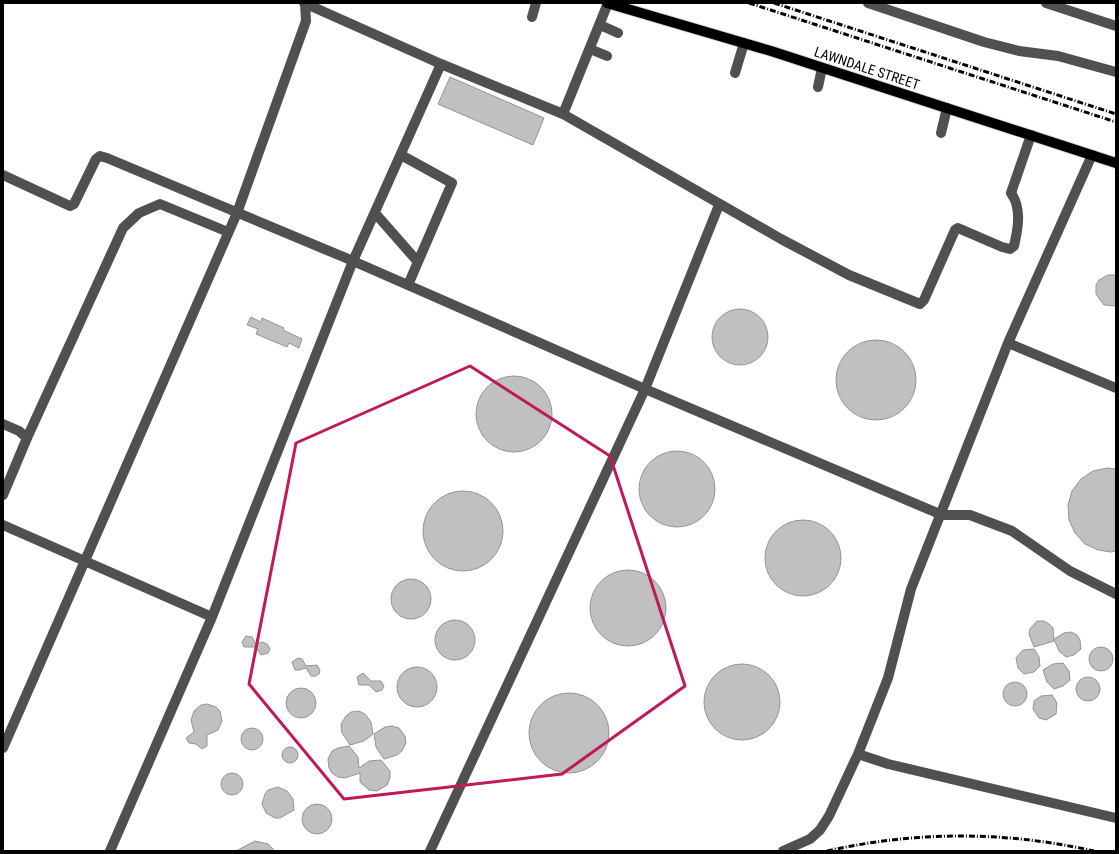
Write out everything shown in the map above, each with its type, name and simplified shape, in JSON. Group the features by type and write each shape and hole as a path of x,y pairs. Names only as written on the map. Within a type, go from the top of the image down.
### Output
{"main road":[{"name":"LAWNDALE STREET","path":"608,3 744,43 1116,163"}],"lane":[{"path":"3,748 86,562 237,213 306,21 305,3 441,64 563,114 719,205 849,275 920,304 924,300 955,230 958,228 1002,247 1010,249 1014,246 1018,228 1016,201 1011,193 1032,135"},
{"path":"532,17 536,3"},
{"path":"563,114 608,3"},
{"path":"868,3 965,37 1019,52 1058,56 1116,72"},
{"path":"1046,3 1115,23"},
{"path":"600,25 618,33"},
{"path":"735,73 744,43"},
{"path":"590,49 608,56"},
{"path":"110,851 212,617 353,261 441,64"},
{"path":"818,86 822,68"},
{"path":"941,133 947,108"},
{"path":"782,851 810,839 820,830 829,816 858,754 888,678 911,590 942,515 1008,343 1092,155"},
{"path":"3,175 70,206 74,204 96,159 100,156 353,261 942,515 970,515 1012,531 1070,571 1116,594"},
{"path":"401,156 452,183 408,285"},
{"path":"3,495 27,438 123,228 139,213 160,204 228,232"},
{"path":"430,851 645,388 719,205"},
{"path":"375,213 418,262"},
{"path":"1008,343 1116,388"},
{"path":"3,424 19,431 27,438"},
{"path":"3,525 212,617"},
{"path":"858,754 888,764 1116,818"}],"highlighted area":[{"path":"470,366 610,456 685,686 562,774 344,799 249,684 296,443"}],"building":[{"path":"450,77 544,118 533,145 438,104"},
{"path":"1108,275 1116,275 1116,306 1104,305 1096,294 1096,285 1099,280"},
{"path":"740,309 751,311 760,317 766,326 768,337 766,348 760,357 751,363 740,365 729,363 720,357 714,348 712,337 714,326 720,317 729,311"},
{"path":"251,317 261,322 262,318 284,328 283,330 302,339 299,348 289,343 287,347 256,334 258,329 247,325"},
{"path":"876,340 891,343 904,352 913,365 916,380 913,395 904,408 891,417 876,420 861,417 848,408 839,395 836,380 839,365 848,352 861,343"},
{"path":"514,376 529,379 541,387 549,399 552,414 549,429 541,441 529,449 514,452 499,449 487,441 479,429 476,414 479,399 487,387 499,379"},
{"path":"677,451 692,454 704,462 712,474 715,489 712,504 704,516 692,524 677,527 662,524 650,516 642,504 639,489 642,474 650,462 662,454"},
{"path":"1107,468 1116,469 1116,551 1111,552 1098,550 1085,544 1075,533 1069,520 1068,505 1072,491 1081,479 1093,471"},
{"path":"463,491 478,494 491,503 500,516 503,531 500,546 491,559 478,568 463,571 448,568 435,559 426,546 423,531 426,516 435,503 448,494"},
{"path":"803,520 818,523 830,531 838,543 841,558 838,573 830,585 818,593 803,596 788,593 776,585 768,573 765,558 768,543 776,531 788,523"},
{"path":"628,570 643,573 655,581 663,593 666,608 663,623 655,635 643,643 628,646 613,643 601,635 593,623 590,608 593,593 601,581 613,573"},
{"path":"411,579 425,585 431,599 425,613 411,619 397,613 391,599 397,585"},
{"path":"455,620 469,626 475,640 469,654 455,660 441,654 435,640 441,626"},
{"path":"1037,621 1044,621 1053,628 1054,641 1034,647 1029,634 1030,629"},
{"path":"1071,632 1077,635 1080,640 1081,649 1074,655 1066,657 1059,651 1054,639 1064,633"},
{"path":"246,636 252,637 256,644 263,642 267,644 270,649 268,653 261,655 256,647 244,647 242,642"},
{"path":"1101,647 1110,650 1113,659 1110,668 1101,671 1092,668 1089,659 1092,650"},
{"path":"1034,649 1039,657 1040,666 1034,672 1024,674 1018,668 1016,658 1023,650"},
{"path":"298,658 302,659 306,666 317,665 320,670 319,674 316,676 311,676 306,668 295,670 292,662"},
{"path":"1063,663 1069,671 1070,680 1063,686 1054,689 1047,682 1043,670 1053,664"},
{"path":"742,664 757,667 769,675 777,687 780,702 777,717 769,729 757,737 742,740 727,737 715,729 707,717 704,702 707,687 715,675 727,667"},
{"path":"417,667 431,673 437,687 431,701 417,707 403,701 397,687 403,673"},
{"path":"363,673 371,681 381,681 384,686 382,690 376,692 369,685 359,685 357,677"},
{"path":"1088,677 1097,680 1100,689 1097,698 1088,701 1079,698 1076,689 1079,680"},
{"path":"1015,682 1024,685 1027,694 1024,703 1015,706 1006,703 1003,694 1006,685"},
{"path":"301,688 312,692 316,703 312,714 301,718 290,714 286,703 290,692"},
{"path":"569,693 584,696 597,705 606,718 609,733 606,748 597,761 584,770 569,773 554,770 541,761 532,748 529,733 532,718 541,705 554,696"},
{"path":"1052,695 1057,703 1056,714 1046,720 1039,718 1033,709 1034,701 1041,696"},
{"path":"207,704 216,707 220,711 222,721 218,730 207,735 207,746 202,749 196,744 189,743 186,738 194,732 191,720 194,711 201,705"},
{"path":"359,711 365,714 371,722 373,734 364,741 350,745 342,733 341,724 346,716 351,712"},
{"path":"392,726 399,728 405,736 406,743 402,751 397,755 384,759 376,747 374,734 385,727"},
{"path":"252,728 260,731 263,739 260,747 252,750 244,747 241,739 244,731"},
{"path":"349,746 358,757 359,768 369,761 381,760 390,771 390,778 387,785 377,791 369,790 360,782 360,773 345,778 338,777 332,773 329,768 328,759 332,751"},
{"path":"290,747 296,749 298,755 296,761 290,763 284,761 282,755 284,749"},
{"path":"232,773 240,776 243,784 240,792 232,795 224,792 221,784 224,776"},
{"path":"278,787 287,791 293,799 294,810 280,818 275,818 266,813 262,804 268,790"},
{"path":"317,804 328,808 332,819 328,830 317,834 306,830 302,819 306,808"},
{"path":"255,841 268,844 275,851 236,851"}],"railway":[{"path":"749,3 1116,122"},
{"path":"774,3 1116,114"},
{"path":"827,851 860,844 894,840 960,836 1027,840 1061,844 1094,851"}]}
